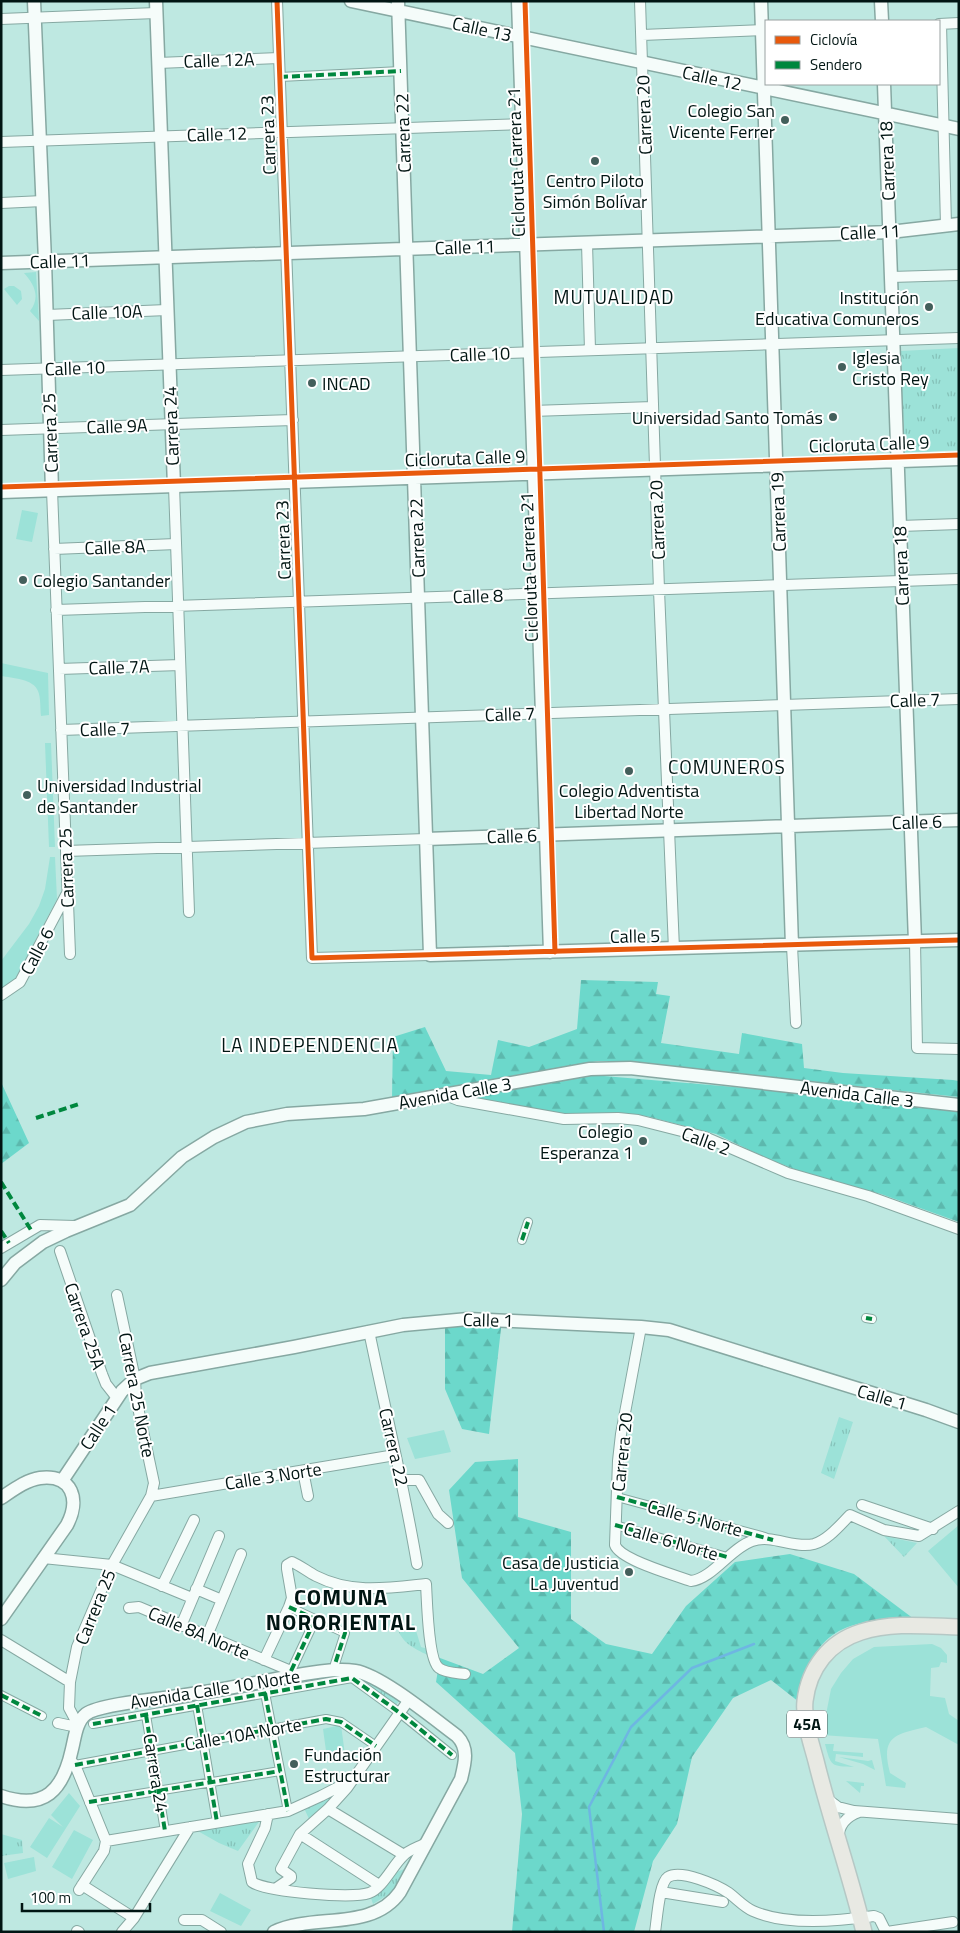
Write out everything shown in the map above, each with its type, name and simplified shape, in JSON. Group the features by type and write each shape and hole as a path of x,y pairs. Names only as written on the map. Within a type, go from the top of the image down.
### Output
{"main road":[{"name":"45A","path":"863,1925 838,1843 807,1728 805,1704 808,1682 816,1664 827,1652 842,1640 860,1632 879,1627 959,1627"}],"street":[{"name":"Carrera 25","path":"34,1 70,954"},
{"name":"Carrera 23","path":"276,1 287,253 312,958"},
{"name":"Calle 13","path":"351,1 399,6 520,37 642,62"},
{"path":"518,1 550,952"},
{"name":"Carrera 20","path":"640,1 659,590 674,949"},
{"name":"Carrera 19","path":"761,1 764,30 768,236 796,1023"},
{"path":"881,1 882,20"},
{"name":"Carrera 22","path":"399,6 430,955"},
{"path":"1,19 35,18 156,7"},
{"name":"Carrera 24","path":"156,7 189,912"},
{"path":"953,225 944,126 940,24 959,23"},
{"path":"642,35 764,30"},
{"name":"Calle 12A","path":"158,63 279,58"},
{"name":"Calle 12","path":"642,62 959,129"},
{"path":"280,77 401,71"},
{"name":"Carrera 18","path":"884,85 915,942 917,1048 959,1049"},
{"name":"Calle 12","path":"1,142 522,124"},
{"path":"1,202 43,201"},
{"name":"Calle 11","path":"1,263 890,232 953,225"},
{"path":"587,243 590,350"},
{"path":"891,278 959,275"},
{"name":"Calle 10A","path":"47,315 167,310"},
{"name":"Calle 10","path":"1,370 959,338"},
{"path":"532,412 653,407"},
{"name":"Calle 9A","path":"1,430 293,420"},
{"path":"1,492 959,459"},
{"path":"900,526 959,524"},
{"name":"Calle 8A","path":"54,549 176,544"},
{"name":"Calle 8","path":"56,610 959,579"},
{"name":"Calle 7A","path":"59,669 180,665"},
{"name":"Calle 7","path":"61,730 959,698"},
{"name":"Calle 6","path":"66,852 959,820"},
{"name":"Calle 6","path":"1,995 20,982 67,893"},
{"name":"Calle 5","path":"312,958 959,940"},
{"name":"Avenida Calle 3","path":"1,1280 24,1255 54,1236 130,1205 182,1157 214,1137 246,1122 287,1114 364,1109 590,1069 621,1068 959,1105"},
{"name":"Calle 2","path":"444,1095 458,1100 554,1118 627,1119 693,1133 788,1173 868,1196 959,1229"},
{"path":"522,1240 528,1222"},
{"path":"1,1248 40,1225 79,1226"},
{"name":"Carrera 25A","path":"60,1251 102,1374 106,1384 117,1398"},
{"name":"Carrera 25 Norte","path":"117,1294 154,1483 151,1496"},
{"name":"Calle 1","path":"62,1481 117,1398 135,1379 150,1373 403,1325 468,1319 641,1327 682,1333 959,1422"},
{"name":"Carrera 20","path":"641,1327 618,1460 615,1525 616,1548 621,1554 691,1580 701,1579 727,1557"},
{"name":"Carrera 22","path":"368,1331 402,1480 418,1564"},
{"name":"Calle 3 Norte","path":"151,1496 395,1455"},
{"path":"303,1471 308,1496"},
{"path":"1,1498 30,1480 49,1478 62,1481 69,1487 74,1504 72,1515 1,1619"},
{"path":"402,1480 419,1480 438,1514 448,1523"},
{"name":"Carrera 25","path":"78,1726 69,1708 70,1682 77,1647 112,1564 151,1496"},
{"name":"Calle 5 Norte","path":"617,1498 773,1540"},
{"path":"862,1505 932,1529"},
{"path":"727,1557 752,1541 773,1540 814,1544 828,1536 850,1515 884,1530 919,1536 959,1511"},
{"path":"162,1586 194,1520"},
{"name":"Calle 6 Norte","path":"615,1525 727,1557"},
{"path":"181,1626 219,1536"},
{"path":"207,1636 241,1554"},
{"path":"44,1558 112,1564 162,1586 222,1600"},
{"path":"264,1660 292,1598 287,1569 289,1563 295,1563 315,1576 357,1589 426,1584 431,1649 435,1664 443,1670 465,1674"},
{"name":"Calle 8A Norte","path":"129,1608 139,1607 293,1673"},
{"path":"289,1607 345,1633 335,1664"},
{"path":"293,1673 315,1620"},
{"path":"1,1640 70,1682"},
{"name":"Avenida Calle 10 Norte","path":"78,1726 88,1713 100,1709 293,1673 355,1671 376,1679 464,1742 465,1762 461,1778 426,1843"},
{"path":"93,1724 352,1678 400,1713 452,1755"},
{"path":"265,1694 288,1811"},
{"path":"1,1695 42,1716"},
{"path":"275,1889 292,1876 281,1869 300,1834 328,1809 352,1780 408,1701"},
{"path":"197,1705 218,1822"},
{"name":"Carrera 24","path":"146,1714 165,1830"},
{"name":"Calle 10A Norte","path":"72,1763 204,1742 326,1719 341,1722 376,1746"},
{"path":"1,1796 22,1801 38,1801 57,1787 72,1763 78,1726 58,1723"},
{"path":"72,1763 106,1841 104,1851 81,1888 134,1918"},
{"path":"89,1802 280,1771"},
{"path":"106,1841 288,1811 352,1780"},
{"path":"826,1798 846,1810 959,1818"},
{"path":"328,1809 404,1855"},
{"path":"838,1843 838,1834 841,1826 854,1814 862,1811"},
{"path":"268,1814 265,1828 248,1864 248,1869 252,1882 256,1885 275,1889 314,1894 342,1895 369,1893 380,1885 404,1855 426,1843"},
{"path":"122,1932 134,1918 190,1827"},
{"path":"300,1834 380,1885"},
{"path":"274,1932 292,1925 370,1915 387,1906 400,1892 426,1843"},
{"path":"655,1932 662,1887 669,1877 690,1876 727,1892 752,1911 792,1920 863,1925 874,1916 879,1918 887,1932 953,1922"},
{"path":"662,1887 723,1902"},
{"path":"184,1920 202,1920 222,1932"}],"green space":[{"path":"36,272 39,321 30,311 36,296 31,282 24,273"},
{"path":"14,286 21,291 22,299 17,305 4,289"},
{"path":"959,348 959,450 905,453 900,351"},
{"path":"22,510 38,513 32,542 16,539"},
{"path":"1,663 48,673 49,715 41,716 40,697 36,687 22,680 1,676"},
{"path":"45,743 51,743 55,847 49,847"},
{"path":"50,857 55,857 57,899 12,985 1,991 1,961 29,924 39,906 45,889"},
{"path":"581,980 658,982 656,994 670,996 661,1043 739,1054 742,1033 802,1044 804,1068 843,1073 959,1081 959,1097 623,1061 598,1061 392,1099 393,1037 425,1027 446,1071 491,1075 498,1040 529,1047 577,1029"},
{"path":"592,1075 771,1090 959,1111 959,1222 881,1194 802,1172 766,1158 716,1134 646,1116 626,1114 556,1114 462,1097"},
{"path":"1,1082 29,1143 1,1164"},
{"path":"502,1320 489,1434 462,1429 445,1389 445,1321"},
{"path":"839,1417 853,1422 834,1479 821,1473"},
{"path":"444,1430 451,1452 415,1459 407,1438"},
{"path":"518,1459 518,1517 571,1532 571,1619 606,1644 652,1654 686,1606 735,1562 790,1554 854,1574 914,1619 869,1622 851,1626 836,1633 823,1644 813,1658 805,1677 799,1702 771,1680 733,1698 692,1757 677,1824 653,1861 634,1932 512,1932 522,1814 515,1753 436,1682 440,1658 483,1674 519,1648 462,1578 449,1490 475,1462"},
{"path":"959,1525 959,1588 928,1551"},
{"path":"884,1536 917,1543 904,1557"},
{"path":"414,1624 421,1647 428,1649 428,1655 404,1640 398,1631 397,1625"},
{"path":"932,1644 941,1648 947,1655 947,1663 941,1662 939,1667 931,1668 930,1696 945,1698 949,1714 959,1721 959,1745 926,1727 899,1735 889,1744 887,1761 890,1773 906,1783 905,1788 886,1786 878,1739 822,1735 831,1689 853,1659 874,1647"},
{"path":"359,1678 371,1680 400,1701 395,1705"},
{"path":"341,1725 345,1755 327,1758 323,1729"},
{"path":"825,1744 834,1744 833,1751 863,1753 863,1757 836,1754 835,1761 854,1767 833,1764"},
{"path":"839,1757 872,1760 875,1770 863,1764"},
{"path":"846,1781 864,1783 864,1786 861,1786 860,1793"},
{"path":"341,1791 309,1819 304,1808"},
{"path":"69,1793 80,1806 47,1858 30,1847 49,1818 63,1827 51,1815"},
{"path":"261,1819 238,1851 196,1830"},
{"path":"74,1830 93,1840 72,1879 52,1867"},
{"path":"1,1834 22,1840 23,1853 1,1856"},
{"path":"34,1857 36,1871 8,1879 4,1863"},
{"path":"407,1868 394,1891 373,1904 370,1895 378,1890 385,1889 394,1873"},
{"path":"220,1893 251,1910 241,1926 210,1911"}],"waterway":[{"path":"604,1932 589,1807 631,1727 692,1668 754,1644"}],"marked path":[{"path":"280,77 401,71"},
{"path":"36,1118 79,1104"},
{"path":"1,1182 31,1230"},
{"path":"522,1240 528,1222"},
{"path":"1,1231 9,1243"},
{"path":"866,1318 872,1319"},
{"path":"617,1497 773,1540"},
{"path":"615,1525 727,1557"},
{"path":"289,1607 345,1633 335,1664"},
{"path":"291,1671 315,1620"},
{"path":"93,1724 352,1678 400,1713 452,1755"},
{"path":"265,1693 288,1811"},
{"path":"1,1695 42,1716"},
{"path":"197,1705 217,1822"},
{"path":"146,1715 165,1831"},
{"path":"75,1765 326,1719 341,1722 376,1746"},
{"path":"89,1802 280,1771"}],"cycle path":[{"path":"277,1 312,958 959,940"},
{"name":"Cicloruta Carrera 21","path":"525,1 555,952"},
{"name":"Cicloruta Calle 9","path":"1,487 959,455"}],"place":[{"name":"Colegio San Vicente Ferrer","path":"785,120"},
{"name":"Centro Piloto Simón Bolívar","path":"595,161"},
{"name":"Institución Educativa Comuneros","path":"929,307"},
{"name":"Iglesia Cristo Rey","path":"842,367"},
{"name":"INCAD","path":"312,383"},
{"name":"Universidad Santo Tomás","path":"833,417"},
{"name":"Colegio Santander","path":"23,580"},
{"name":"Colegio Adventista Libertad Norte","path":"629,771"},
{"name":"Universidad Industrial de Santander","path":"27,795"},
{"name":"Colegio Esperanza 1","path":"643,1141"},
{"name":"Casa de Justicia La Juventud","path":"629,1572"},
{"name":"Fundación Estructurar","path":"294,1764"}],"district":[{"name":"MUTUALIDAD","path":"614,296"},
{"name":"COMUNEROS","path":"727,766"},
{"name":"LA INDEPENDENCIA","path":"310,1044"},
{"name":"COMUNA NORORIENTAL","path":"341,1610"}]}
